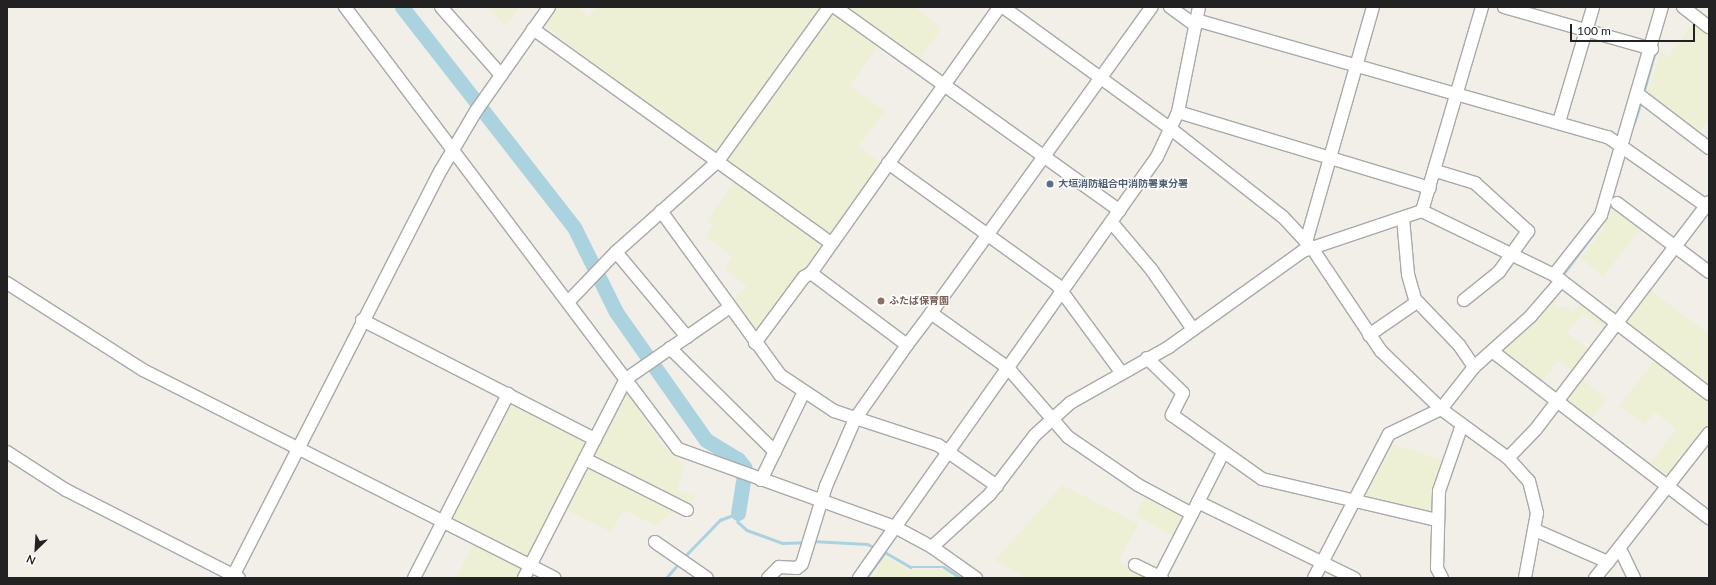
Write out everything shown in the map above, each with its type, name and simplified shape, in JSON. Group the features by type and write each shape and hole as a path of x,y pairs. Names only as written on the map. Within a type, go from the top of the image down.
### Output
{"street":[{"path":"345,7 454,148 678,449 760,480 894,527 932,547 976,578"},
{"path":"441,7 501,74"},
{"path":"7,452 66,490 235,577 296,447 454,148 501,74 549,7"},
{"path":"569,301 616,252 718,161 829,7"},
{"path":"836,7 1120,212"},
{"path":"755,343 804,277 811,273 999,7"},
{"path":"1003,7 1100,76 1263,200 1309,244 1369,335 1441,409 1508,458 1530,481 1535,493 1535,530 1525,578"},
{"path":"768,578 779,567 797,568 802,564 821,501 855,419 1100,76 1152,7"},
{"path":"1170,7 1196,23 1458,93 1559,122 1623,144 1708,204 1674,246 1617,324 1557,401 1508,458"},
{"path":"859,578 1112,224 1171,129 1178,112 1199,7"},
{"path":"1309,244 1330,158 1373,7"},
{"path":"1422,211 1436,171 1482,7"},
{"path":"1504,7 1652,49"},
{"path":"1559,122 1593,7"},
{"path":"1314,578 1389,434 1441,409 1474,367 1530,317 1601,215 1652,49 1662,7"},
{"path":"1683,7 1709,27"},
{"path":"533,29 831,243"},
{"path":"1638,94 1709,148"},
{"path":"1178,112 1430,188"},
{"path":"888,163 1062,292 1121,372"},
{"path":"1436,171 1475,183 1524,226 1527,236 1513,255 1464,300"},
{"path":"1617,203 1709,272"},
{"path":"661,211 780,376 803,394 855,419 949,451 997,486"},
{"path":"932,547 997,486 1035,435 1052,419 1121,372 1169,347 1192,328 1309,244 1403,218 1422,211 1558,278 1709,394"},
{"path":"1403,218 1408,274 1417,302 1460,346 1474,367"},
{"path":"1112,224 1152,269 1192,328"},
{"path":"616,252 687,337"},
{"path":"811,273 907,345"},
{"path":"7,283 142,370 554,578"},
{"path":"1369,335 1417,302"},
{"path":"524,578 626,379 730,307"},
{"path":"931,313 1008,368 1068,437 1122,475 1192,514"},
{"path":"362,320 595,439"},
{"path":"670,348 775,452"},
{"path":"1492,351 1709,518"},
{"path":"1147,358 1183,393 1172,415 1222,453 1262,479 1354,499 1437,520"},
{"path":"414,578 508,394"},
{"path":"760,480 803,394"},
{"path":"1442,578 1437,568 1437,520 1439,491 1462,425"},
{"path":"1595,578 1620,549 1709,433"},
{"path":"1135,565 1160,578 1222,453"},
{"path":"585,459 687,510"},
{"path":"1198,502 1321,564 1354,578"},
{"path":"1535,530 1608,562"},
{"path":"655,542 707,578"},
{"path":"1620,549 1634,578"}],"green space":[{"path":"488,7 520,7 505,26"},
{"path":"554,7 579,7 589,17 596,7 915,7 942,28 915,66 881,42 850,86 885,111 858,146 882,163 756,336 731,301 747,286 724,269 732,257 706,236 713,225 707,220 736,180 542,23"},
{"path":"1695,20 1709,31 1709,119 1696,135 1646,97 1660,52 1668,57"},
{"path":"1613,204 1642,227 1603,277 1581,258 1602,231"},
{"path":"1649,289 1709,334 1709,390 1623,322"},
{"path":"1554,295 1555,307 1568,307 1573,312 1582,301 1609,322 1606,330 1583,313 1567,333 1590,350 1574,372 1558,361 1540,385 1498,353"},
{"path":"1656,358 1709,398 1709,427 1667,481 1648,466 1676,429 1655,412 1644,425 1619,406"},
{"path":"1581,378 1607,399 1589,422 1567,405 1565,399"},
{"path":"620,394 629,394 660,442 685,466 677,490 697,497 686,504 591,455"},
{"path":"509,399 588,439 527,559 448,518"},
{"path":"1393,444 1446,461 1434,516 1364,499"},
{"path":"586,464 676,509 656,526 624,510 611,532 563,508"},
{"path":"1062,485 1139,524 1118,561 1151,578 1025,578 995,560"},
{"path":"1147,493 1186,515 1174,537 1135,515"},
{"path":"474,542 523,567 518,578 456,578"},
{"path":"884,556 910,570 944,570 955,578 873,578"}],"waterway":[{"path":"402,7 574,227 616,312 706,440 738,459 745,468"},
{"path":"1643,94 1654,55"},
{"path":"1634,123 1641,101"},
{"path":"1564,273 1603,221"},
{"path":"738,513 744,477"},
{"path":"684,557 720,520 738,513 738,522 747,530 782,543 805,542"},
{"path":"812,541 867,544 876,548"},
{"path":"883,551 911,567 944,567 961,578"},
{"path":"867,577 885,552"},
{"path":"666,578 678,564"}],"place":[{"name":"大垣消防組合中消防署東分署","path":"1050,184"},
{"name":"ふたば保育園","path":"881,301"}]}
